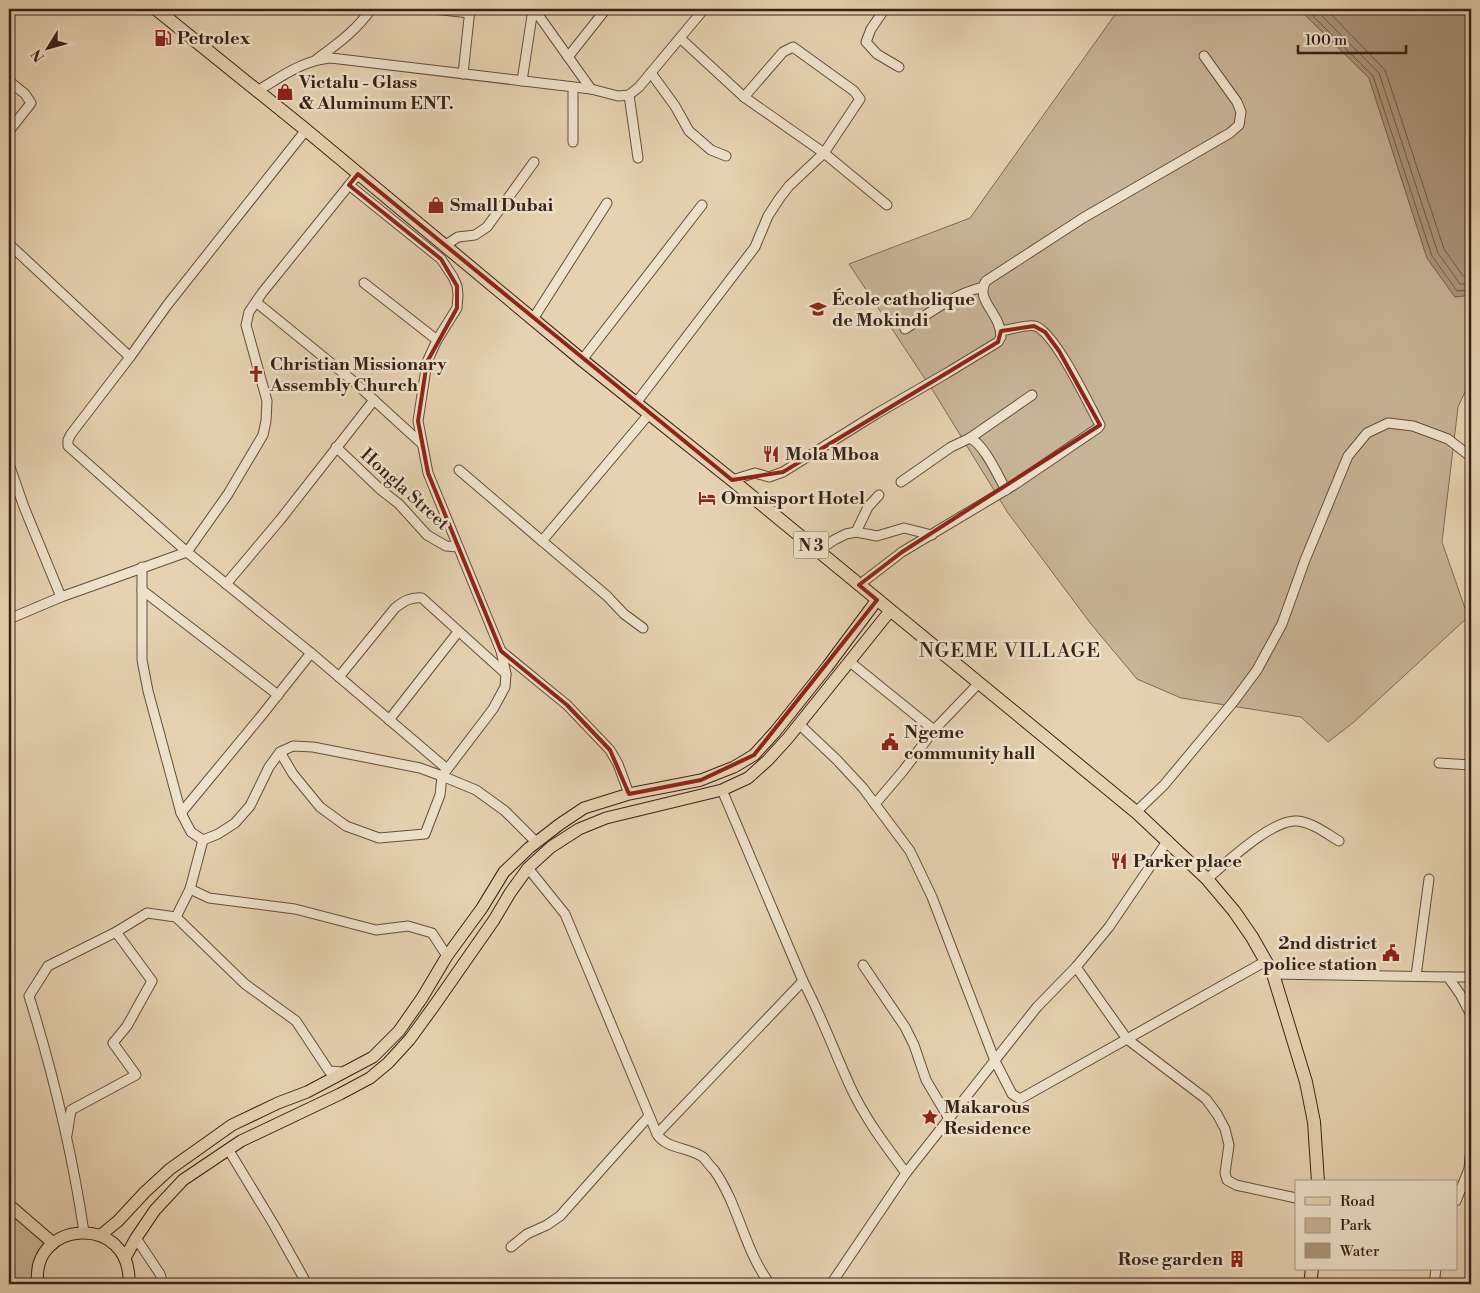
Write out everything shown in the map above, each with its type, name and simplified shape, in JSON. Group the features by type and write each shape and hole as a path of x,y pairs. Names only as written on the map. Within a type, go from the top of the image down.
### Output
{"highway":[{"name":"N 3","path":"156,9 306,130 582,360 732,480 1136,812 1168,840 1207,879 1234,912 1273,974 1306,1082 1314,1122 1318,1180"},
{"path":"1310,1284 1312,1270"}],"main road":[{"path":"100,1235 170,1169 232,1125 278,1102 307,1092 373,1057 399,1031 504,872 536,842 584,808 629,794 701,780 734,767 754,755 776,732 877,600"},
{"path":"125,1258 155,1210 183,1180 240,1141 362,1082 388,1062 410,1039 434,1006 528,868 551,847 579,829 606,818 722,790 748,778 768,760 800,725 890,611"},
{"path":"9,1205 53,1243"},
{"path":"38,1284 38,1267 44,1254 53,1243 68,1235 84,1232 100,1235 115,1244 125,1258 130,1273 129,1284"}],"street":[{"path":"256,91 302,65 317,59 348,35 372,9"},
{"path":"432,9 470,11 463,74"},
{"path":"534,9 591,89"},
{"path":"522,81 534,9"},
{"path":"568,57 606,9"},
{"path":"317,59 331,58 591,89 618,96 629,94 639,87 704,9"},
{"path":"881,9 882,13 871,29 866,42 877,54 899,67"},
{"path":"680,38 744,97 824,153 887,204"},
{"path":"636,403 755,247 768,216 778,199 824,153 860,99 854,90 793,47 783,52 744,97"},
{"path":"732,480 756,473 769,476 783,472 876,414 998,342 1001,337 1001,331 998,320 982,295 982,287 986,281 1083,218 1230,133 1239,125 1242,112 1237,102 1204,56"},
{"path":"651,73 675,106 689,130 711,150 726,156"},
{"path":"9,81 25,94 30,103 9,132"},
{"path":"573,87 573,142"},
{"path":"629,94 638,158"},
{"path":"306,130 168,304 130,358 71,434 68,446 187,552 312,653 445,772 476,790 505,811 536,842"},
{"path":"444,246 458,237 475,235 487,226 534,162"},
{"path":"9,619 61,597 187,552 228,494 263,435 267,401 246,325 249,312 358,174"},
{"path":"280,752 292,774 320,807 346,826 379,838 425,834 440,795 445,772 494,709 505,687 506,674 501,651 428,473 418,422 427,362 437,340 457,308 458,295 453,277 441,259 349,185"},
{"path":"532,319 607,203"},
{"path":"582,360 702,205"},
{"path":"9,244 130,358"},
{"path":"364,283 437,340"},
{"path":"905,330 939,306 968,290 982,287"},
{"path":"256,302 346,375 421,443"},
{"path":"859,585 902,552 1006,490 1074,446 1098,428 1100,424 1059,351 1045,332 1034,326 1001,331"},
{"path":"901,482 951,447 970,438 1032,396"},
{"path":"226,584 280,520 374,400"},
{"path":"542,541 649,414"},
{"path":"1136,812 1164,785 1234,701 1257,670 1282,624 1305,560 1348,456 1367,433 1388,423 1413,426 1448,439 1471,457"},
{"path":"970,438 975,440 983,451 1006,490"},
{"name":"Hongla Street","path":"336,447 399,504 427,535 446,546 458,547"},
{"path":"9,464 24,508 61,597"},
{"path":"459,470 606,596 624,614 643,628"},
{"path":"856,532 868,507 879,495"},
{"path":"818,551 846,534 856,532 877,536 904,528 932,535"},
{"path":"142,567 142,660 181,813 191,832 203,840"},
{"path":"142,590 278,695"},
{"path":"339,677 395,608 413,597 422,598 506,674"},
{"path":"389,720 458,632"},
{"path":"501,651 567,705 610,750 618,764 629,794"},
{"path":"181,813 312,653"},
{"path":"850,662 934,730"},
{"path":"875,804 934,730 979,683"},
{"path":"800,725 838,760 864,788 910,852 932,897 996,1061 1012,1094 1020,1099 1266,961"},
{"path":"203,840 218,834 235,823 250,806 269,767 280,752 294,746 313,747 445,772"},
{"path":"1439,763 1471,765"},
{"path":"722,790 850,1087 879,1137 906,1173"},
{"path":"1207,879 1270,829 1283,822 1298,821 1315,827 1339,841"},
{"path":"176,917 190,889 203,840"},
{"path":"832,1284 906,1173 948,1117 996,1061 1037,1007 1076,967 1109,927 1168,840"},
{"path":"528,868 565,914 657,1134 670,1144 703,1158 714,1172 724,1189 764,1277 770,1284"},
{"path":"1416,976 1429,879"},
{"path":"190,889 209,898 295,909 376,930 408,926 432,933 447,956"},
{"path":"84,1232 66,1135 42,1037 29,996 48,966 116,932 147,913 176,917 245,984 296,1021 329,1071 347,1072"},
{"path":"66,1135 71,1110 136,1075 113,1043 127,1026 152,981 116,932"},
{"path":"863,965 905,1028 914,1045 926,1080 948,1117"},
{"path":"1076,967 1127,1039 1206,1099 1217,1114 1225,1129 1229,1144 1225,1173 1227,1180 1236,1185 1295,1198"},
{"path":"1273,974 1471,977"},
{"path":"1448,977 1471,1015"},
{"path":"657,1134 803,981"},
{"path":"511,1247 527,1234 547,1225 560,1216 649,1116"},
{"path":"1458,1197 1470,1170 1471,1147"},
{"path":"228,1149 307,1284"},
{"path":"136,1238 160,1274 163,1284"},
{"path":"1434,1284 1436,1270"}],"highlighted area":[{"path":"358,174 732,480 783,472 998,342 1001,331 1034,326 1045,332 1059,351 1100,425 902,552 859,585 877,600 754,755 701,780 629,794 610,750 567,705 501,651 428,473 418,421 427,362 457,308 457,286 441,259 349,185"}],"green space":[{"path":"1119,9 1299,9 1369,78 1427,258 1455,297 1471,295 1471,379 1458,407 1442,542 1468,617 1354,722 1328,742 1301,717 1181,698 1137,679 1091,624 1008,513 935,394 849,264 970,218"},
{"path":"9,1206 47,1244 33,1284 9,1284"}],"water":[{"path":"1299,9 1471,9 1471,295 1455,297 1427,258 1369,78"}],"place":[{"name":"Petrolex","path":"163,38"},
{"name":"Victalu - Glass & Aluminum ENT.","path":"285,92"},
{"name":"Small Dubai","path":"436,205"},
{"name":"École catholique de Mokindi","path":"818,309"},
{"name":"Christian Missionary Assembly Church","path":"256,374"},
{"name":"Mola Mboa","path":"771,454"},
{"name":"Omnisport Hotel","path":"707,498"},
{"name":"Ngeme community hall","path":"890,742"},
{"name":"Parker place","path":"1119,861"},
{"name":"2nd district police station","path":"1391,953"},
{"name":"Makarous Residence","path":"930,1117"},
{"name":"Rose garden","path":"1237,1259"}],"district":[{"name":"NGEME VILLAGE","path":"1010,650"}]}
